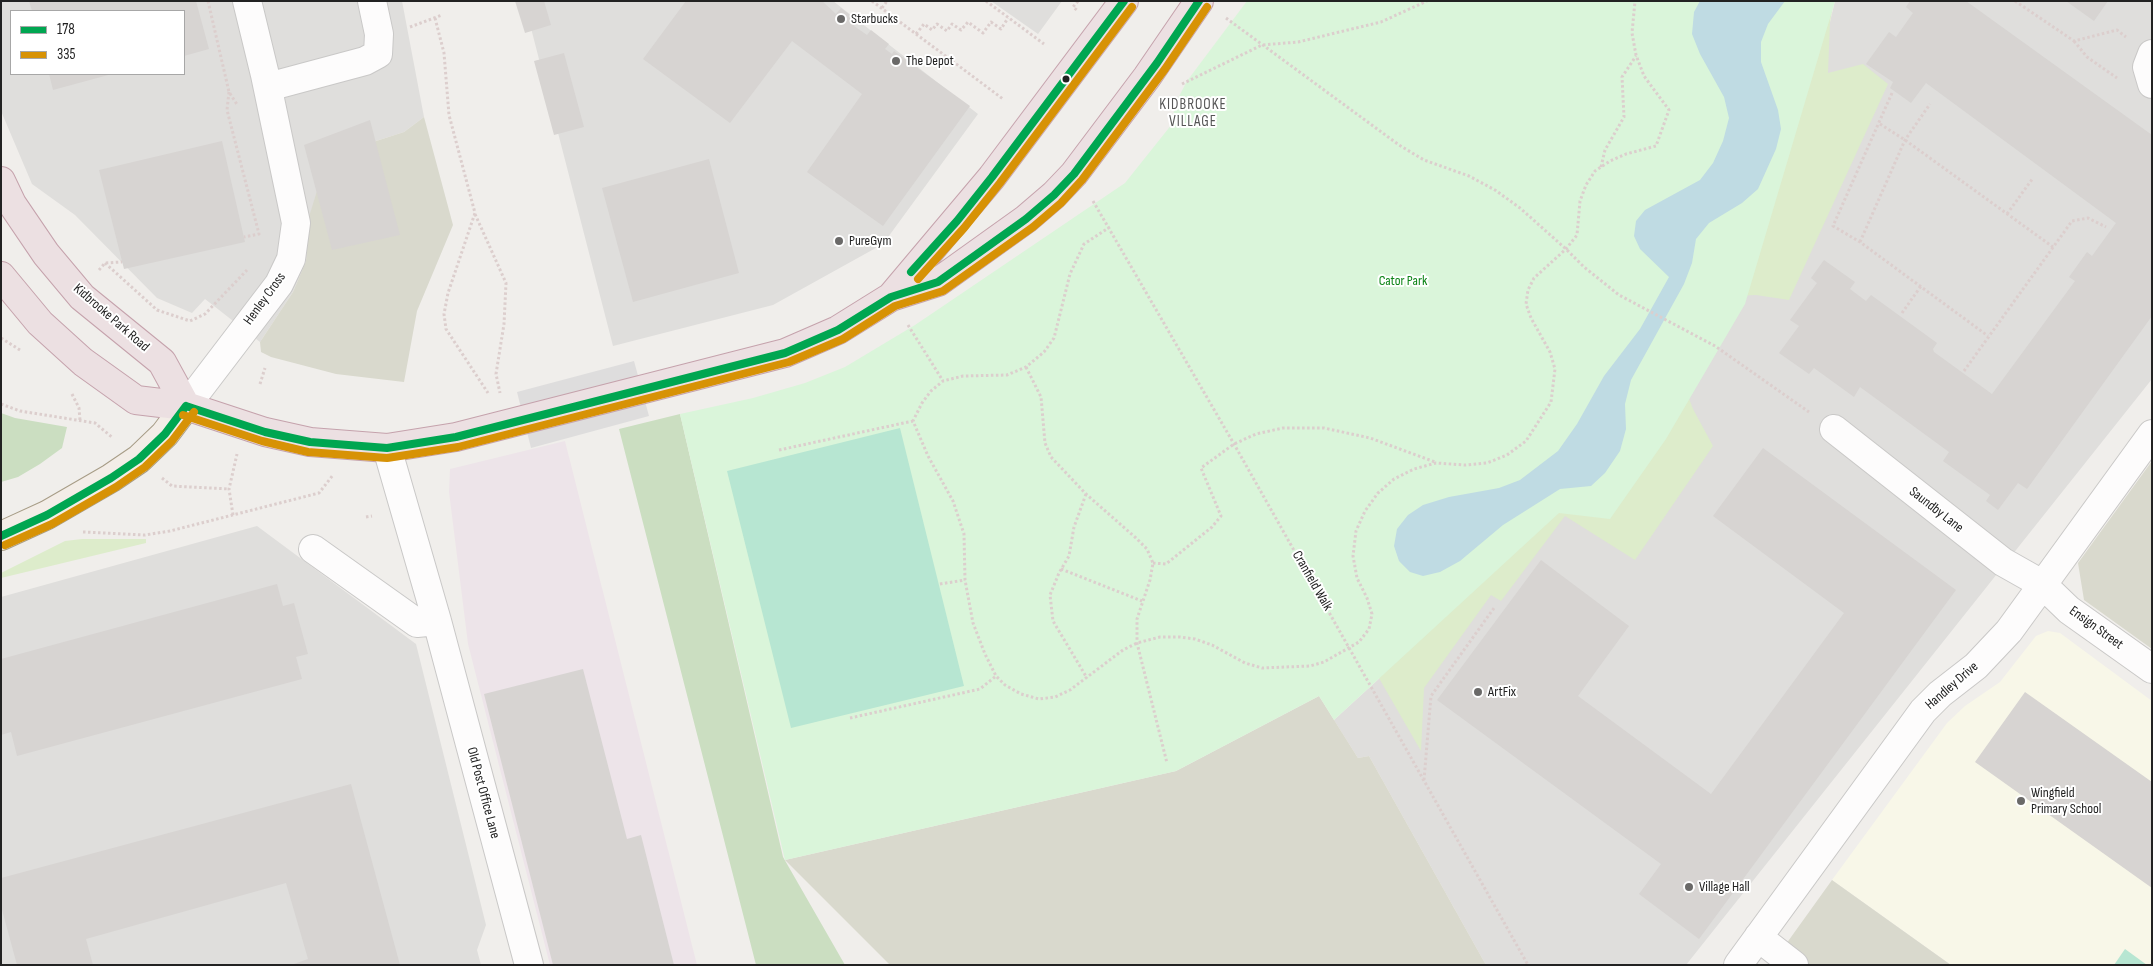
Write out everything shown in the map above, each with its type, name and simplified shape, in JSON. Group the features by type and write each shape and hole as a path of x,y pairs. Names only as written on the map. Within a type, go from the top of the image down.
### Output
{"highway":[{"path":"891,297 992,177 1124,1"},
{"path":"1,276 40,323 83,362 136,400 186,406 265,432 310,442 354,447 387,448 456,437 785,353 838,330 891,297 938,282 1026,220 1054,196 1074,174 1147,77 1199,1"},
{"name":"Kidbrooke Park Road","path":"1,181 12,204 46,254 82,297 162,362 186,406"}],"main road":[{"path":"1,536 47,515 140,459 165,434 186,406"}],"street":[{"name":"Henley Cross","path":"186,406 279,284 292,259 296,223 268,87 247,1"},
{"path":"268,87 364,61 378,54 379,34 372,1"},
{"path":"2151,55 2147,67 2152,84"},
{"name":"Saundby Lane","path":"1834,429 2003,562 2042,584"},
{"name":"Handley Drive","path":"1738,965 1923,711 1993,650 2009,631 2152,434"},
{"name":"Old Post Office Lane","path":"387,448 437,621 529,965"},
{"path":"314,548 417,623 437,621"},
{"name":"Ensign Street","path":"2042,584 2069,610 2152,669"},
{"path":"1758,937 1794,965"}],"path":[{"path":"208,1 229,92 239,108"},
{"path":"872,1 1003,99"},
{"path":"882,8 887,1"},
{"path":"986,1 1044,44"},
{"path":"1073,7 1078,1"},
{"path":"1179,85 1262,45 1298,42 1381,22 1427,1"},
{"path":"1153,563 1166,564 1212,527 1221,516 1201,468 1234,444 1256,434 1283,428 1324,428 1370,438 1436,462 1465,465 1487,463 1507,455 1526,441 1551,402 1555,370 1550,352 1531,318 1526,304 1528,290 1534,278 1577,235 1580,201 1586,184 1595,171 1610,161 1626,154 1656,146 1669,110 1644,76 1636,55 1632,33 1635,1"},
{"path":"2016,1 2074,40 2087,57 2118,78"},
{"path":"407,28 442,15"},
{"path":"435,18 444,54 449,115 475,213 506,282 504,324 496,374 500,393"},
{"path":"916,34 924,24 932,30 937,24 946,31 952,24 961,30 968,22 982,33 991,22 1001,29 1008,18"},
{"path":"1226,18 1399,145 1424,160 1469,176 1495,190 1520,208 1601,282 1619,295 1715,346 1834,429"},
{"path":"2074,40 2117,30 2151,55"},
{"path":"1601,168 1605,150 1624,117 1622,77 1636,55"},
{"path":"229,92 227,110 259,234 244,236"},
{"path":"1892,93 1880,124 1833,226 1860,242 1988,336"},
{"path":"1860,242 1905,140 1930,104"},
{"path":"1880,124 2053,247"},
{"path":"2007,214 2032,178"},
{"name":"Cranfield Walk","path":"1092,200 1110,227 1234,444 1528,965"},
{"path":"475,213 448,293 444,314 446,329 488,393"},
{"path":"1964,371 2072,221 2088,218 2106,227"},
{"path":"779,450 913,421 930,391 942,381 964,376 1007,375 1026,367 1044,352 1054,338 1070,274 1084,244 1110,227"},
{"path":"95,274 108,263 122,262"},
{"path":"108,263 157,310 190,321 205,314 253,264"},
{"path":"1902,312 1921,286"},
{"path":"205,314 209,318"},
{"path":"908,325 942,381"},
{"path":"1,338 22,352"},
{"path":"1026,367 1041,397 1045,443 1050,457 1092,500 1147,549 1153,563 1150,580 1137,618 1137,643 1167,763"},
{"path":"260,384 265,368"},
{"path":"71,393 78,408 80,420"},
{"path":"1,404 20,411 95,422"},
{"path":"913,421 928,456 953,501 964,534 965,580 973,623 996,676 1005,685 1021,694 1039,699 1054,697 1070,690 1108,661 1137,643 1160,637 1195,639 1212,644 1245,663 1262,668 1310,666 1324,662 1359,642 1369,629 1372,614 1367,598 1357,578 1353,556 1356,532 1365,511 1378,494 1394,479 1414,469 1436,462"},
{"path":"47,515 85,533 145,535 170,531 319,493 354,447"},
{"path":"233,467 229,489 233,515"},
{"path":"172,486 229,489"},
{"path":"1086,494 1074,527 1069,556 1050,595 1053,621 1087,678"},
{"path":"366,518 372,516"},
{"path":"1061,570 1142,601"},
{"path":"940,584 965,580"},
{"path":"1424,781 1431,696 1494,608"},
{"path":"850,718 980,689 996,676"}],"shaded area":[{"path":"1,1 402,1 424,117 404,132 342,152 308,220 306,261 293,292 260,342 205,299 192,313 157,298 75,215 32,184 1,111"},
{"path":"524,1 833,1 978,114 883,244 773,305 613,346"},
{"path":"991,1 1062,1 1038,34"},
{"path":"1835,1 2152,1 2152,379 1686,965 1486,965 1369,756 1358,758 1334,720 1394,665 1830,22"},
{"path":"424,117 453,225 417,311 404,382 336,374 271,357 261,352 260,342 293,292 306,261 308,220 317,191 342,152 404,132"},
{"path":"565,441 697,965 550,965 468,644 449,492 450,469"},
{"path":"2152,461 2152,649 2084,600 2078,563"},
{"path":"257,526 416,644 486,925 477,950 481,965 1,965 1,597"},
{"name":"Wingfield Primary School","path":"2048,631 2060,633 2152,701 2152,965 1951,965 1832,880 1947,723 1965,706 2000,682 2036,636"},
{"path":"1319,696 1358,758 1369,756 1486,965 890,965 785,860 1176,771"},
{"path":"1832,880 1951,965 1771,965"}],"green space":[{"name":"Cator Park","path":"1247,1 1835,1 1745,304 1666,439 1610,519 1559,513 1334,720 1319,696 1176,771 785,860 680,414 753,398 805,383 845,367 915,325 1125,183 1172,124 1175,104 1187,81"},
{"path":"1834,1 1830,22 1828,73 1863,64 1888,84 1789,300 1756,295 1734,296"},
{"path":"1683,383 1693,409 1713,446 1635,560 1565,516 1501,601 1491,595 1424,688 1421,751 1361,647"},
{"path":"1,413 15,418 67,427 62,448 18,477 1,482"},
{"path":"680,414 783,857 845,965 756,965 619,429"},
{"path":"900,428 964,686 791,728 727,471"},
{"path":"82,539 146,539 146,543 1,578 1,573 65,541"},
{"path":"2125,949 2147,965 2114,965"}],"water":[{"path":"1700,1 1785,1 1768,24 1761,42 1761,62 1778,110 1781,129 1776,149 1758,189 1742,203 1709,223 1696,239 1692,263 1684,284 1631,380 1625,404 1626,429 1620,451 1605,473 1591,486 1560,489 1503,525 1460,561 1440,572 1423,576 1410,572 1399,561 1394,546 1397,529 1408,515 1423,505 1449,497 1499,488 1520,480 1558,451 1577,424 1604,376 1640,329 1669,277 1640,249 1634,236 1636,221 1645,210 1700,180 1713,163 1723,141 1729,118 1724,97 1700,54 1692,34 1694,12"}],"pier":[{"path":"634,361 649,416 531,448 517,392"}],"building":[{"path":"29,1 196,1 209,49 185,56 185,10 32,10"},
{"path":"515,1 544,1 551,25 525,33"},
{"path":"686,1 822,1 836,14 841,8 858,21 854,26 867,35 871,30 889,44 885,49 892,54 894,51 970,106 883,226 807,172 862,94 792,41 730,123 643,59"},
{"path":"1910,1 1966,1 2152,135 2152,316 2027,489 2018,483 1998,510 1986,501 1990,495 1943,461 1949,452 1860,387 1854,397 1814,368 1809,374 1779,353 1799,326 1790,320 1817,283 1811,278 1824,260 1855,282 1850,289 1866,301 1871,295 1937,343 1933,349 1934,352 1992,394 2075,281 2069,277 2087,252 2092,256 2116,223 1926,83 1911,103 1890,88 1893,82 1866,64 1889,32 1896,37 1913,13 1906,7"},
{"path":"2066,1 2108,1 2094,21"},
{"path":"564,53 584,127 554,135 534,61"},
{"path":"49,75 108,75 53,90"},
{"path":"370,120 400,235 332,250 304,145"},
{"path":"222,141 245,242 124,269 99,170"},
{"path":"709,159 739,273 633,302 602,188"},
{"path":"1763,448 1956,590 1699,939 1639,894 1661,864 1437,700 1541,560 1629,626 1578,696 1711,794 1844,613 1713,516"},
{"path":"277,584 283,606 294,603 308,654 296,657 302,679 17,756 11,732 1,735 1,659"},
{"path":"583,669 627,839 641,835 674,965 553,965 484,694"},
{"path":"2025,692 2152,782 2152,888 1975,762"},
{"path":"351,784 400,965 291,965 308,959 286,883 86,939 93,965 17,965 1,906 1,878"}],"transit line":[{"name":"178","path":"911,272 957,221 992,177 1124,1"},
{"name":"178","path":"186,406 265,432 310,442 387,448 456,437 785,353 838,330 891,297 938,282 1026,219 1054,195 1074,174 1157,63 1199,1"},
{"name":"335","path":"918,279 964,228 1000,183 1132,7"},
{"name":"335","path":"183,415 262,441 308,452 387,458 458,447 789,362 843,339 895,306 943,291 1033,227 1061,203 1082,180 1165,69 1207,7"},
{"name":"178","path":"1,536 47,515 111,478 139,459 165,434 186,406"},
{"name":"335","path":"5,545 52,524 116,487 145,467 172,441 194,412"}],"place":[{"name":"Starbucks","path":"841,19"},
{"name":"The Depot","path":"896,61"},
{"name":"PureGym","path":"839,241"},
{"name":"ArtFix","path":"1478,692"},
{"name":"Wingfield Primary School","path":"2021,801"},
{"name":"Village Hall","path":"1689,887"}],"district":[{"name":"KIDBROOKE VILLAGE","path":"1193,114"}]}
